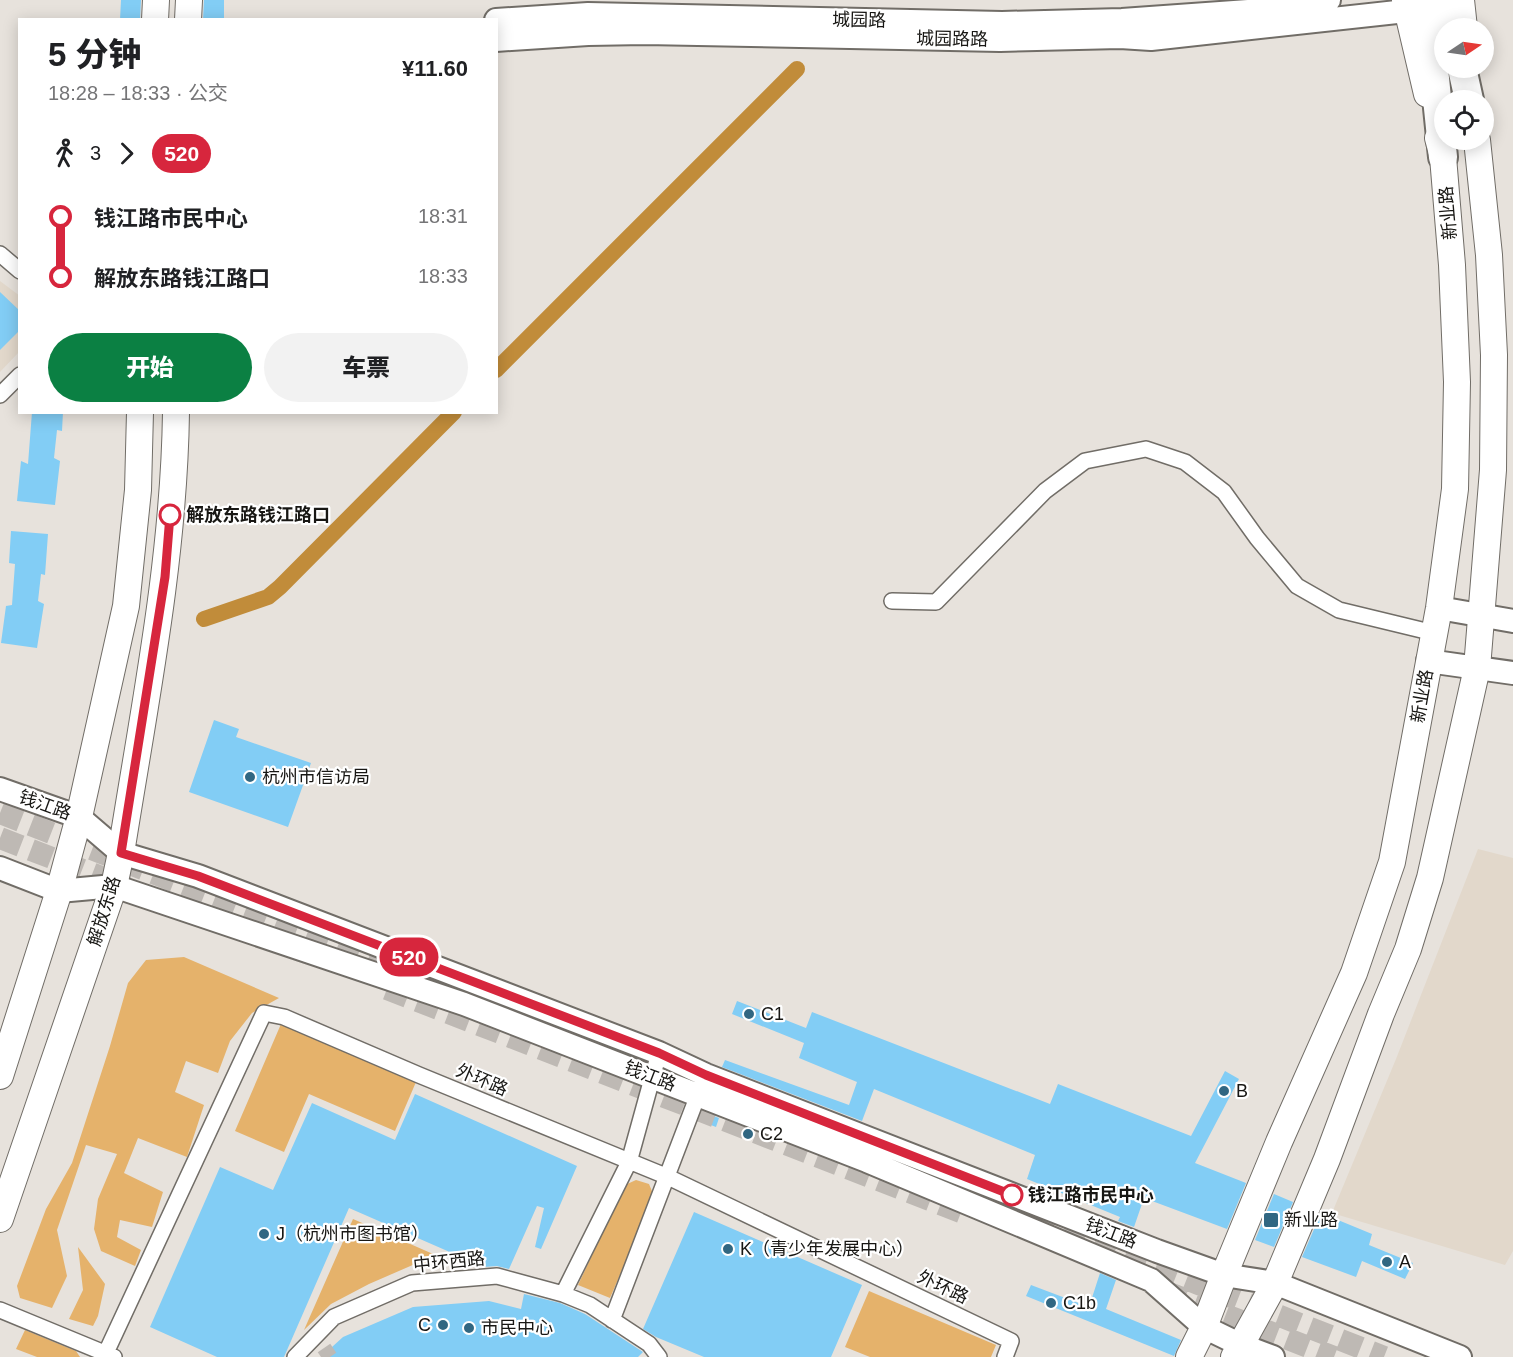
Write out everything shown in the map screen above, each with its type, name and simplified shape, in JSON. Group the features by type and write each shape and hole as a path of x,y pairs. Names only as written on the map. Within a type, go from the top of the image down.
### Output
{"highway":[{"path":"1444,0 1449,18"},
{"path":"1413,4 1443,157"}],"main road":[{"path":"155,18 156,0"},
{"path":"188,18 189,0"},
{"name":"城园路","path":"498,20 588,16 1002,23 1122,20 1262,10 1329,0"},
{"path":"1461,0 1463,18"},
{"name":"城园路路","path":"498,39 588,16 657,33 1000,40 1120,37 1151,39 1413,4"},
{"name":"新业路","path":"1237,1351 1275,1283 1327,1159 1408,949 1430,878 1477,668 1493,470 1494,355 1489,255 1478,150"},
{"name":"新业路","path":"1190,1357 1279,1142 1354,973 1392,862 1439,608 1455,489 1457,382 1452,265 1443,157"},
{"path":"0,1076 59,891 79,817 126,606 138,490 140,414"},
{"name":"解放东路","path":"0,1219 114,886 165,577 176,441 176,414"},
{"path":"1439,608 1513,621"},
{"path":"1428,661 1513,674"},
{"name":"钱江路","path":"0,789 79,817 121,853 198,876 659,1053 702,1085 867,1161 1151,1280 1204,1327 1237,1351 1273,1357"},
{"name":"钱江路","path":"0,868 59,891 114,886 464,1004 652,1077 702,1085 1224,1275 1275,1283 1460,1357"}],"street":[{"path":"0,254 18,269"},
{"path":"0,395 18,377"},
{"path":"892,601 936,602 1045,491 1085,461 1146,449 1185,462 1224,492 1257,538 1297,586 1339,610 1434,633"},
{"name":"外环路","path":"108,1356 264,1013 284,1017 668,1178 1011,1341 1005,1357"},
{"path":"563,1294 629,1162 659,1053"},
{"path":"612,1320 702,1085"},
{"name":"中环西路","path":"295,1357 319,1343 334,1317 412,1283 497,1276 563,1294 590,1305 649,1344 659,1357"},
{"path":"0,1310 108,1356"}],"shaded area":[{"path":"0,281 18,294 18,353 0,372"},
{"path":"1478,849 1513,858 1513,1251 1505,1265 1332,1213 1396,1059"},
{"path":"184,957 279,998 252,1013 230,1041 218,1073 186,1061 175,1092 204,1105 187,1157 138,1138 124,1173 163,1192 152,1227 120,1220 117,1237 141,1250 135,1266 101,1251 94,1229 98,1199 117,1154 86,1145 57,1230 67,1276 52,1308 20,1298 17,1286 46,1209 72,1163 128,983 146,960"},
{"path":"284,1017 419,1075 395,1131 309,1094 284,1152 235,1131"},
{"path":"636,1180 649,1184 654,1196 610,1298 578,1285 625,1185"},
{"path":"353,1219 456,1264 415,1264 331,1304 304,1330"},
{"path":"78,1247 105,1284 98,1316 93,1326 69,1319 83,1290"},
{"path":"869,1291 996,1345 991,1357 870,1357 845,1347"},
{"path":"25,1330 76,1351 80,1357 37,1357 16,1349"}],"building":[{"path":"121,0 141,0 140,18 120,18"},
{"path":"204,0 224,0 224,18 203,18"},
{"path":"0,292 18,309 18,332 0,350"},
{"path":"32,414 63,414 62,431 57,430 54,458 60,461 55,505 17,501 21,461 28,464"},
{"path":"11,531 48,534 45,575 41,574 38,601 44,604 37,648 1,643 6,606 12,605 15,564 9,563"},
{"name":"杭州市信访局","path":"214,720 239,729 236,737 311,763 288,827 189,792"},
{"name":"新业路","path":"737,1001 806,1028 812,1012 1050,1104 1058,1084 1191,1136 1225,1071 1239,1079 1195,1163 1246,1183 1227,1229 1144,1198 1134,1227 1118,1221 1120,1217 1027,1179 1035,1155 874,1089 862,1121 722,1067 725,1060 849,1105 857,1082 799,1058 804,1043 732,1014"},
{"name":"J（杭州市图书馆）","path":"415,1094 577,1166 541,1249 535,1247 544,1208 537,1206 509,1269 497,1266 484,1267 349,1208 284,1357 217,1357 150,1327 220,1167 273,1190 312,1103 395,1140"},
{"path":"706,1113 719,1118 716,1127 703,1122"},
{"path":"1274,1194 1293,1202 1274,1247 1255,1240"},
{"name":"K（青少年发展中心）","path":"694,1212 862,1285 831,1357 704,1357 656,1337 643,1329"},
{"path":"1321,1213 1372,1234 1369,1245 1413,1263 1405,1279 1362,1261 1356,1277 1302,1257"},
{"path":"1100,1273 1116,1280 1106,1309 1181,1340 1174,1356 1026,1296 1031,1285 1089,1307"},
{"name":"市民中心","path":"524,1294 560,1303 585,1314 643,1352 638,1357 321,1357 343,1337 413,1307 489,1301 521,1309"}],"waterway":[{"path":"498,368 797,69"},
{"path":"204,619 268,597 452,414"}],"tunnel":[{"path":"0,813 433,983"},
{"path":"0,838 127,887"},
{"path":"387,989 963,1213"},
{"path":"1033,1219 1384,1357"},
{"path":"1164,1291 1334,1357"},
{"path":"324,1348 330,1357"}],"bus line":[{"name":"520","path":"170,515 165,577 121,853 198,876 659,1053 706,1075 1012,1195"}],"place":[{"name":"解放东路钱江路口","path":"170,515"},
{"name":"杭州市信访局","path":"250,777"},
{"name":"C1","path":"749,1014"},
{"name":"B","path":"1224,1091"},
{"name":"C2","path":"748,1134"},
{"name":"钱江路市民中心","path":"1012,1195"},
{"name":"新业路","path":"1271,1220"},
{"name":"J（杭州市图书馆）","path":"264,1234"},
{"name":"K（青少年发展中心）","path":"728,1249"},
{"name":"A","path":"1387,1262"},
{"name":"C1b","path":"1051,1303"},
{"name":"C","path":"443,1325"},
{"name":"市民中心","path":"469,1328"}]}
